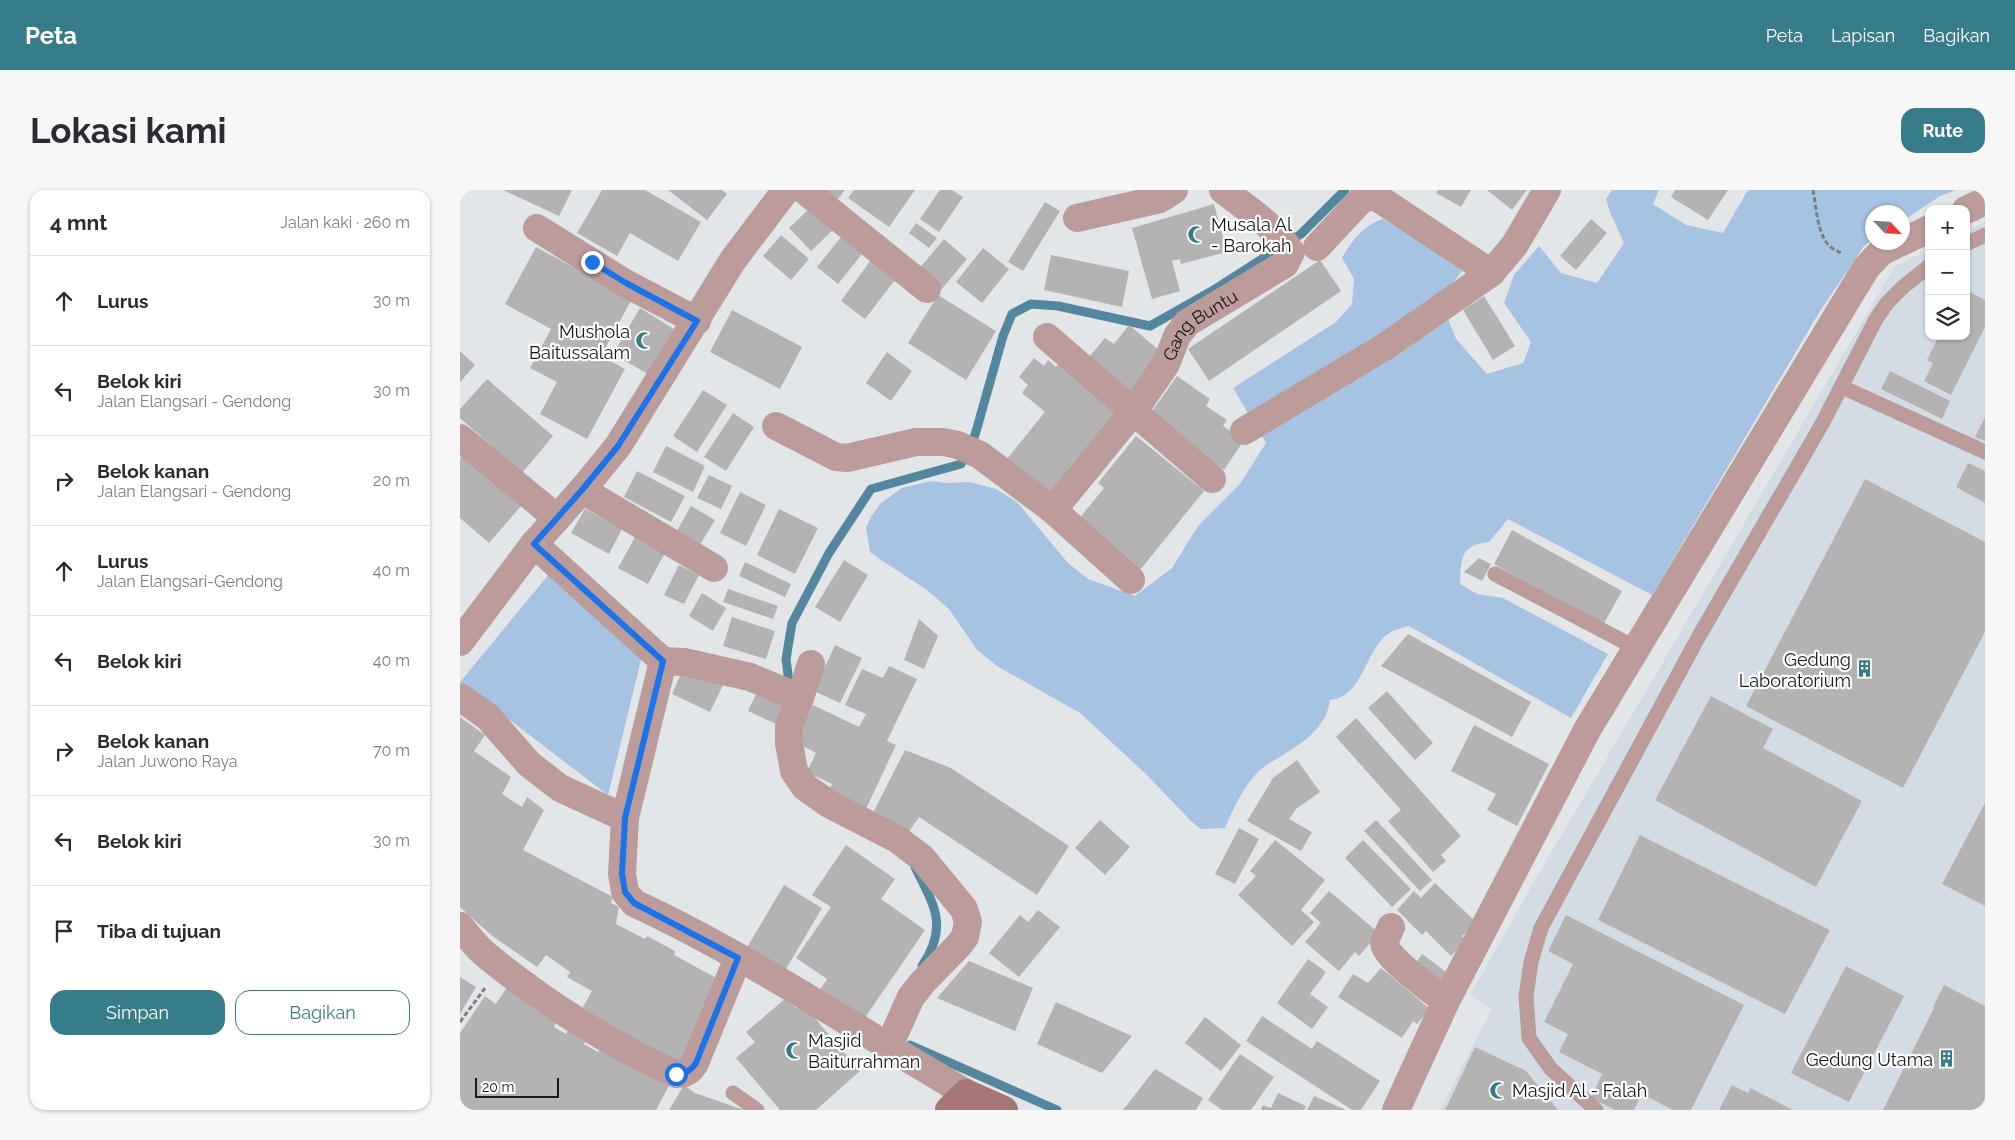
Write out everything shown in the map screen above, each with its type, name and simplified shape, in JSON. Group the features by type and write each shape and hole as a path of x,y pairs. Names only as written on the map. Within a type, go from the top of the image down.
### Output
{"main road":[{"path":"958,1102 1004,1110"}],"street":[{"path":"460,642 534,544 618,446 733,260 786,190"},
{"path":"804,190 927,289"},
{"path":"1077,218 1160,199 1174,190"},
{"name":"Gang Buntu","path":"1052,510 1133,412 1166,364 1176,336 1187,323 1285,264 1291,252 1280,239 1223,190"},
{"path":"1244,431 1386,346 1491,273 1514,246 1547,190"},
{"path":"1317,247 1360,201 1369,196 1378,198 1491,273"},
{"path":"1970,208 1985,201"},
{"path":"537,228 626,283 697,321"},
{"path":"1910,238 1925,231"},
{"path":"1396,1110 1446,1001 1587,730 1866,268 1885,250"},
{"path":"1047,337 1212,479"},
{"path":"776,426 836,457 848,458 916,442 943,442 969,450 1052,510 1130,580"},
{"path":"460,438 557,518"},
{"path":"582,490 714,568"},
{"path":"534,544 663,661 684,662 750,677 792,695"},
{"path":"663,661 625,818 622,874 625,892 634,903 891,1040 958,1102"},
{"path":"811,664 792,695 789,743 794,771 805,786 829,804 897,839 922,858 964,909 968,922 965,937 911,997 891,1040"},
{"path":"460,697 488,716 529,764 560,788 625,818"},
{"path":"460,926 484,954 596,1033 676,1074 684,1074 691,1070 696,1063 738,958"},
{"path":"1391,927 1384,943 1387,952 1446,1001"}],"lane":[{"path":"1970,242 1985,236"},
{"path":"1596,1110 1551,1069 1529,1038 1526,996 1531,962 1541,928 1699,636 1842,387 1876,319 1887,303 1925,269"},
{"path":"1842,387 1985,452"},
{"path":"1496,574 1636,648"},
{"path":"733,1093 757,1110"}],"path":[{"path":"1813,190 1826,242 1832,248 1866,268"},
{"path":"460,1022 475,1004 499,964"}],"shaded area":[{"path":"1612,190 1659,190 1653,204 1686,225 1723,233 1748,190 1956,190 1940,196 1910,216 1910,205 1865,205 1865,245 1820,311 1652,595 1508,519 1489,542 1472,546 1467,550 1462,561 1460,584 1477,594 1503,598 1608,654 1571,718 1409,626 1397,629 1382,639 1375,648 1358,681 1351,690 1342,697 1330,700 1328,710 1311,735 1263,767 1256,774 1242,793 1225,828 1201,829 1146,774 1080,713 997,666 977,650 949,609 927,590 870,552 866,527 872,515 881,503 902,488 931,481 945,483 970,482 996,489 1017,502 1068,563 1088,579 1135,596 1172,568 1198,526 1240,484 1266,443 1233,388 1336,322 1352,304 1354,279 1342,258 1354,240 1364,230 1383,219 1417,239 1462,271 1440,299 1456,339 1487,374 1523,363 1531,342 1504,303 1514,275 1539,246 1561,273 1597,283 1624,243 1606,199"},
{"path":"1985,222 1985,1110 1440,1110 1492,1009 1470,995 1534,882 1895,266 1925,252 1925,340 1970,340 1970,229"},
{"path":"550,573 642,656 608,795 460,682"}],"building":[{"path":"503,190 572,190 559,216"},
{"path":"602,190 645,190 701,222 678,261 630,233 617,256 577,233"},
{"path":"668,190 722,190 727,194 707,220"},
{"path":"813,190 845,190 833,205"},
{"path":"854,190 915,190 889,227 848,198"},
{"path":"940,190 952,190 963,197 939,232 920,219"},
{"path":"1438,190 1471,190 1461,207 1436,193"},
{"path":"1487,190 1527,190 1512,210"},
{"path":"1675,190 1728,190 1708,220 1671,197"},
{"path":"1045,202 1060,211 1023,271 1008,262"},
{"path":"1214,204 1227,252 1181,264 1180,259 1172,261 1180,291 1152,299 1132,228"},
{"path":"812,206 834,229 811,251 789,228"},
{"path":"1591,219 1607,233 1576,270 1560,256"},
{"path":"916,223 937,238 929,248 909,233"},
{"path":"845,232 866,249 838,284 817,267"},
{"path":"781,235 809,259 791,280 763,256"},
{"path":"944,239 967,259 941,290 918,270"},
{"path":"536,247 632,299 601,356 625,369 587,439 540,414 557,382 530,368 551,329 505,304"},
{"path":"983,248 1009,269 982,303 956,282"},
{"path":"1051,255 1129,271 1122,307 1044,290"},
{"path":"873,257 898,276 865,319 841,301"},
{"path":"1320,260 1341,291 1209,381 1188,349"},
{"path":"1970,292 1985,300 1985,327 1951,395 1924,381 1933,363 1927,360 1937,340 1970,340"},
{"path":"938,295 996,331 966,380 908,343"},
{"path":"1484,296 1515,346 1493,360 1463,310"},
{"name":"Mushola Baitussalam","path":"640,308 674,329 648,374 613,354"},
{"path":"732,310 802,347 780,389 710,352"},
{"path":"1129,325 1166,356 1135,395 1089,357 1105,338 1114,344"},
{"path":"460,351 475,365 460,382"},
{"path":"887,352 912,371 891,401 866,383"},
{"path":"1034,358 1044,366 1048,360 1056,367 1062,360 1123,410 1047,503 1002,465 1045,412 1022,393 1028,385 1019,377"},
{"path":"1890,371 1950,401 1942,419 1881,389"},
{"path":"1177,376 1210,399 1206,406 1227,420 1223,426 1244,440 1224,470 1148,417"},
{"path":"487,379 553,436 522,473 460,418 460,409"},
{"path":"703,390 727,405 697,452 673,436"},
{"path":"733,413 754,427 726,471 704,457"},
{"path":"1985,417 1985,441 1975,437"},
{"path":"1136,436 1204,491 1136,575 1074,525 1104,488 1098,483"},
{"path":"666,446 705,466 693,492 653,472"},
{"path":"464,455 522,505 489,543 460,518 460,459"},
{"path":"1968,463 1985,471 1985,503 1956,487"},
{"path":"637,471 685,496 671,522 624,497"},
{"path":"709,475 732,486 721,509 697,498"},
{"name":"Gedung Laboratorium","path":"1865,479 1985,542 1985,632 1903,788 1746,706"},
{"path":"740,492 766,505 746,546 720,533"},
{"path":"691,506 715,520 698,548 675,534"},
{"path":"585,509 622,529 609,554 571,533"},
{"path":"779,509 818,528 795,574 757,555"},
{"path":"1512,530 1622,591 1603,625 1494,564"},
{"path":"635,537 665,553 648,584 618,568"},
{"path":"1479,558 1491,564 1482,581 1464,572"},
{"path":"844,560 868,575 840,622 815,607"},
{"path":"745,562 791,584 785,597 739,576"},
{"path":"679,565 699,575 684,604 664,595"},
{"path":"728,589 778,606 773,619 723,602"},
{"path":"702,593 726,608 713,631 689,616"},
{"path":"732,617 775,631 766,659 723,646"},
{"path":"919,619 938,636 924,669 904,660"},
{"path":"1408,634 1531,702 1512,737 1381,666"},
{"path":"835,645 862,658 840,703 814,691"},
{"path":"889,666 917,679 887,741 896,745 866,809 829,791 832,784 807,772 816,753 795,742 813,705 859,727 866,714 845,705 862,669 883,678"},
{"path":"684,667 723,685 710,712 672,694"},
{"path":"760,686 788,699 776,724 748,711"},
{"path":"1387,691 1433,743 1415,760 1368,708"},
{"path":"1711,696 1773,729 1763,748 1862,801 1816,887 1655,800"},
{"path":"460,717 485,735 474,751 511,777 502,794 522,807 527,797 544,810 523,850 613,897 611,903 619,907 616,924 645,939 647,936 675,951 674,955 722,981 679,1065 580,1012 592,991 567,977 570,972 546,955 537,967 491,935 460,907"},
{"path":"1356,718 1461,836 1441,855 1446,861 1433,872 1388,821 1401,810 1336,737"},
{"path":"1474,725 1549,764 1517,826 1487,810 1496,794 1451,771"},
{"path":"905,750 951,768 1069,846 1037,895 919,817 908,833 874,811"},
{"path":"1297,760 1320,792 1296,809 1289,819 1312,832 1301,851 1247,821 1273,778"},
{"path":"1985,803 1985,906 1942,884"},
{"path":"1100,820 1130,847 1105,875 1075,848"},
{"path":"1376,820 1432,880 1420,891 1364,831"},
{"path":"1239,828 1259,839 1235,884 1215,874"},
{"path":"1640,835 1830,930 1785,1014 1598,920"},
{"path":"1275,840 1325,880 1301,910 1314,922 1292,946 1238,895 1256,876 1250,871"},
{"path":"1363,840 1411,889 1392,907 1345,858"},
{"path":"846,845 895,879 881,899 925,930 862,1022 818,992 827,979 796,958 831,907 812,895"},
{"path":"1435,883 1476,922 1462,936 1466,940 1451,956 1426,931 1422,935 1397,910 1414,891 1421,898"},
{"path":"784,885 822,908 783,974 745,951"},
{"path":"1329,891 1379,933 1359,956 1355,952 1339,971 1305,942 1321,923 1310,913"},
{"path":"1038,910 1060,927 1019,977 989,953 1020,915 1028,922"},
{"path":"1566,915 1744,1005 1691,1110 1673,1110 1642,1094 1634,1110 1615,1110 1591,1098 1602,1074 1559,1052 1568,1034 1544,1022 1573,964 1548,951"},
{"path":"1422,954 1449,974 1438,989 1411,970"},
{"path":"1308,959 1326,972 1310,994 1328,1007 1312,1029 1277,1003"},
{"path":"969,961 1033,988 1015,1031 937,998"},
{"path":"1846,966 1904,996 1849,1102 1791,1073"},
{"path":"1381,968 1430,1009 1417,1024 1413,1021 1402,1038 1338,997 1353,974 1368,983"},
{"path":"460,977 476,987 460,1014"},
{"name":"Gedung Utama","path":"1944,985 1985,1006 1985,1110 1883,1110 1934,1008"},
{"path":"507,987 557,1021 554,1027 566,1034 568,1030 586,1040 584,1044 598,1052 602,1045 670,1084 656,1110 460,1110 460,1033 485,996 496,1004"},
{"name":"Masjid Baiturrahman","path":"786,998 796,1008 802,1003 860,1071 816,1110 780,1110 736,1058 755,1042 746,1032"},
{"path":"1056,1002 1132,1036 1102,1073 1037,1044"},
{"path":"1262,1016 1312,1049 1317,1041 1380,1081 1361,1110 1352,1110 1246,1041"},
{"path":"1205,1017 1241,1045 1221,1071 1185,1043"},
{"name":"Masjid Al - Falah","path":"1475,1047 1526,1071 1558,1110 1445,1110"},
{"path":"1240,1054 1274,1077 1251,1110 1222,1110 1208,1100"},
{"path":"1155,1069 1203,1098 1196,1110 1123,1110"},
{"path":"684,1085 695,1093 744,1110 669,1110"},
{"name":"Gedung Utama","path":"1732,1085 1748,1093 1750,1088 1793,1110 1719,1110"},
{"path":"1278,1093 1306,1106 1304,1110 1261,1110 1263,1105 1271,1108"},
{"path":"1314,1096 1346,1110 1307,1110"}],"waterway":[{"path":"790,690 786,659 792,623 829,553 871,489 961,464 975,435 1003,336 1012,314 1031,304 1058,306 1150,326 1212,291 1301,234 1345,190"},
{"path":"915,867 933,904 937,927 935,939 922,966"},
{"path":"910,1045 1057,1110"}],"place":[{"name":"Musala Al - Barokah","path":"1197,234"},
{"name":"Mushola Baitussalam","path":"644,341"},
{"name":"Gedung Laboratorium","path":"1865,669"},
{"name":"Masjid Baiturrahman","path":"794,1050"},
{"name":"Gedung Utama","path":"1947,1059"},
{"name":"Masjid Al - Falah","path":"1498,1090"}],"route":[{"path":"592,262 626,283 697,321 618,446 534,544 663,661 625,818 622,874 625,892 634,903 738,958 696,1063 691,1070 684,1074 676,1074"}]}
